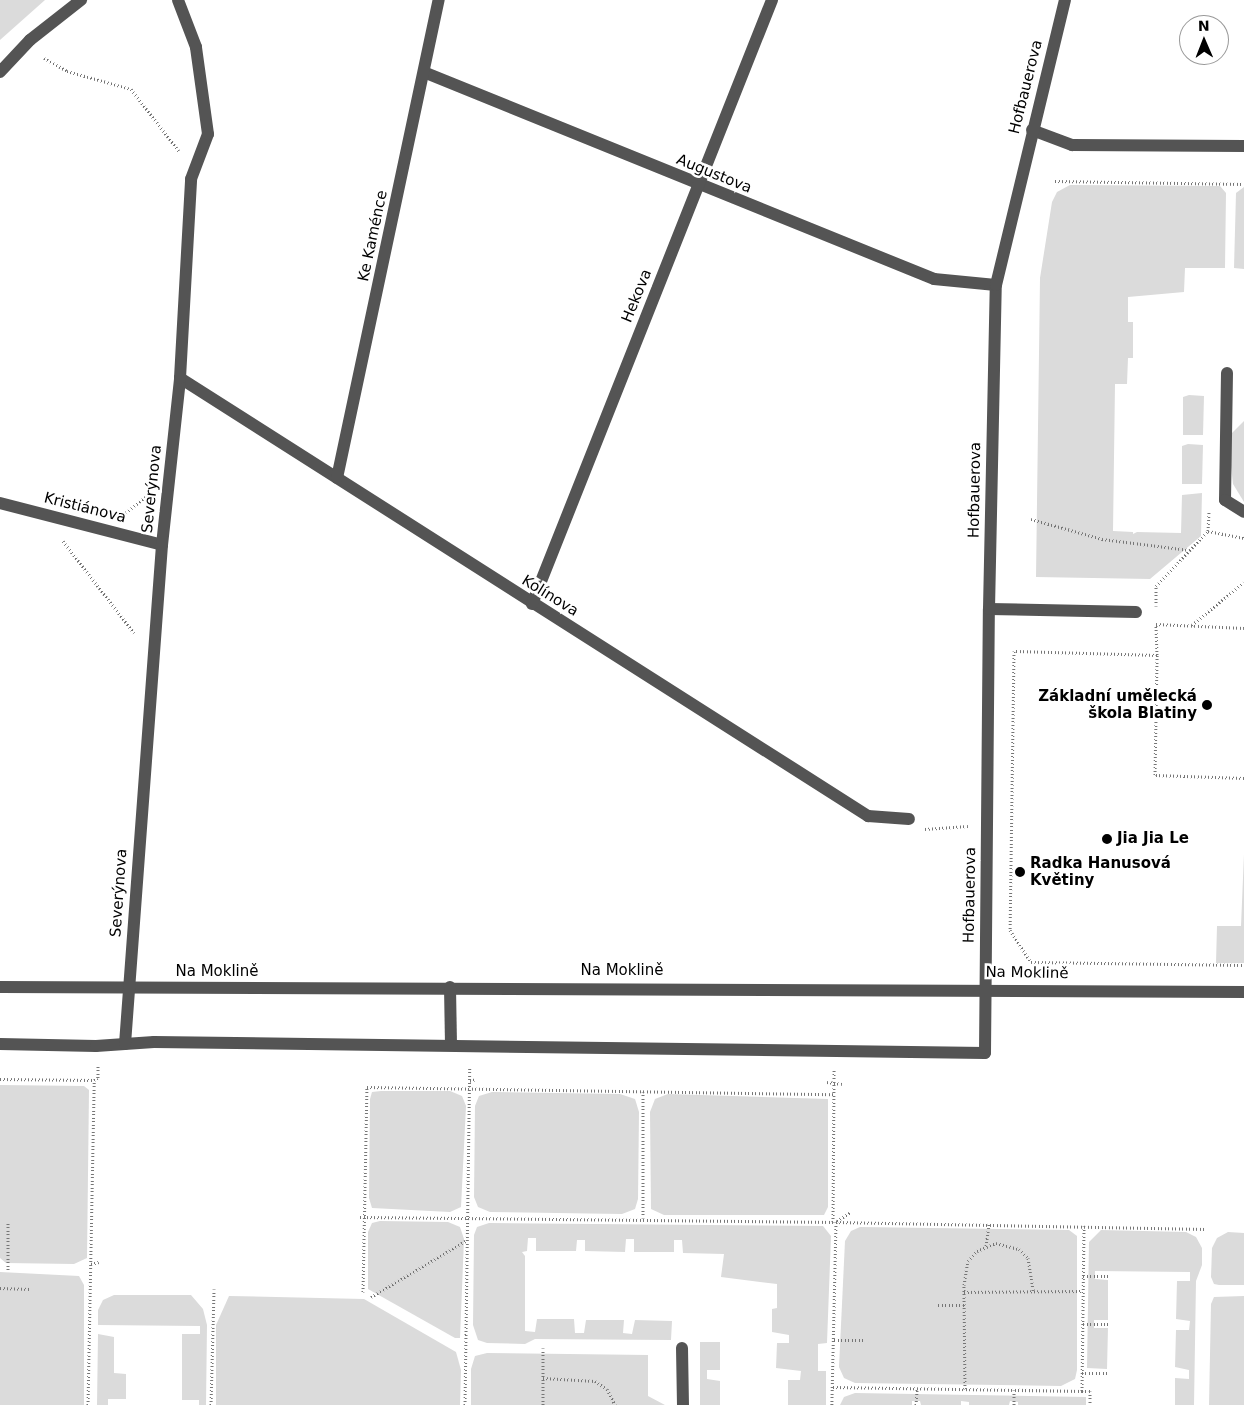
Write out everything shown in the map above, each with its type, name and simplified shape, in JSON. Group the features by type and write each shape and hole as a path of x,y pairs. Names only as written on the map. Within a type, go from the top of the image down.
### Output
{"street":[{"path":"0,72 30,40 81,0"},
{"name":"Severýnova","path":"125,1044 162,545 180,378 191,179 208,134 196,47 178,0"},
{"name":"Ke Kaménce","path":"337,478 426,73 439,0"},
{"name":"Hekova","path":"532,604 772,0"},
{"name":"Hofbauerova","path":"834,1051 985,1054 989,609 996,285 1065,0"},
{"name":"Augustova","path":"426,73 698,186 934,279 996,285"},
{"path":"1032,130 1072,145 1244,146"},
{"path":"1227,373 1225,500 1244,512"},
{"name":"Kolínova","path":"180,378 532,604 868,816 909,819"},
{"name":"Kristiánova","path":"0,503 162,545"},
{"path":"989,609 1136,612"},
{"name":"Na Moklině","path":"0,987 985,988 1244,992"},
{"path":"450,987 451,1045"},
{"path":"0,1044 451,1045 471,1047 834,1051"},
{"path":"682,1348 683,1405"}],"path":[{"path":"44,58 67,71 131,89 182,155 196,164"},
{"path":"1056,181 1244,184"},
{"path":"120,517 148,495"},
{"path":"1031,519 1102,539 1188,550"},
{"path":"1244,538 1208,531 1156,586 1155,775 1244,778"},
{"path":"58,534 136,635"},
{"path":"1191,626 1244,582"},
{"path":"1156,624 1244,628"},
{"path":"1157,655 1014,651 1010,930 1031,962 1244,965"},
{"path":"909,819 910,830 987,826"},
{"path":"465,1405 471,1047"},
{"path":"832,1405 835,1222 834,1051"},
{"path":"0,1079 94,1080"},
{"path":"470,1082 476,1079"},
{"path":"827,1082 842,1084"},
{"path":"363,1292 362,1217 366,1087 834,1094"},
{"path":"88,1405 94,1089"},
{"path":"643,1218 644,1092"},
{"path":"835,1222 851,1212"},
{"path":"362,1217 643,1218 1206,1229"},
{"path":"8,1222 8,1270"},
{"path":"986,1246 989,1224"},
{"path":"1082,1392 1084,1226"},
{"path":"371,1297 468,1239"},
{"path":"965,1389 964,1292 968,1261 986,1246 996,1243 1019,1249 1028,1258 1033,1291"},
{"path":"91,1264 99,1262"},
{"path":"1083,1276 1108,1276"},
{"path":"0,1288 30,1290"},
{"path":"212,1405 214,1290"},
{"path":"964,1292 1083,1291"},
{"path":"938,1305 964,1305"},
{"path":"1083,1324 1108,1324"},
{"path":"834,1340 865,1340"},
{"path":"543,1348 543,1405"},
{"path":"1082,1373 1107,1373"},
{"path":"543,1378 595,1381 607,1389 615,1405"},
{"path":"833,1387 1090,1391 1090,1405"},
{"path":"916,1405 917,1389"},
{"path":"1014,1390 1014,1405"}],"shaded area":[{"path":"0,0 45,0 0,40"},
{"path":"1070,185 1220,186 1226,193 1225,268 1185,268 1184,292 1128,297 1128,322 1133,322 1133,358 1128,358 1127,384 1115,384 1113,531 1133,532 1133,534 1137,532 1181,533 1182,495 1202,493 1201,536 1150,579 1036,577 1040,278 1052,202 1057,192"},
{"path":"1244,187 1244,269 1234,268 1236,193"},
{"path":"1189,395 1204,396 1203,435 1183,435 1183,397"},
{"path":"1244,421 1244,502 1233,484 1231,434"},
{"path":"1188,444 1203,445 1202,484 1182,484 1182,446"},
{"path":"1244,854 1244,963 1216,963 1217,926 1241,926"},
{"path":"0,1085 84,1086 89,1090 87,1258 74,1264 6,1263 0,1258"},
{"path":"450,1091 462,1096 466,1106 461,1207 450,1212 372,1208 369,1198 370,1099 372,1092"},
{"path":"492,1092 620,1094 635,1099 639,1112 638,1199 635,1209 622,1214 490,1212 478,1207 474,1197 475,1106 479,1096"},
{"path":"668,1094 828,1099 828,1207 824,1215 664,1215 651,1209 650,1112 655,1099"},
{"path":"380,1221 448,1222 460,1227 464,1239 460,1338 455,1338 368,1289 368,1232 372,1223"},
{"path":"489,1223 823,1226 831,1236 827,1343 818,1344 818,1371 826,1371 826,1405 788,1405 788,1380 800,1380 801,1371 776,1368 777,1343 789,1343 789,1335 772,1332 772,1309 777,1308 777,1284 721,1277 724,1254 683,1253 682,1240 674,1240 674,1252 634,1252 634,1239 626,1239 625,1252 585,1251 585,1240 577,1240 576,1251 536,1251 536,1238 528,1238 527,1251 522,1252 525,1256 525,1331 535,1332 537,1319 574,1319 575,1333 584,1333 586,1320 624,1320 623,1333 632,1334 635,1320 672,1321 671,1340 535,1339 525,1344 487,1343 478,1340 473,1325 474,1235 477,1227"},
{"path":"860,1227 1069,1230 1077,1236 1077,1370 1075,1379 1061,1386 855,1383 844,1378 839,1367 845,1241 851,1231"},
{"path":"1101,1230 1186,1232 1196,1237 1202,1248 1202,1265 1196,1281 1194,1405 1175,1405 1175,1378 1189,1379 1189,1370 1175,1367 1176,1330 1189,1330 1190,1321 1176,1319 1177,1281 1190,1281 1190,1272 1095,1271 1095,1279 1108,1280 1108,1320 1094,1320 1094,1328 1108,1328 1107,1369 1087,1368 1089,1242"},
{"path":"1228,1232 1244,1233 1244,1285 1214,1284 1211,1277 1212,1248 1217,1238"},
{"path":"0,1272 79,1276 84,1285 84,1405 0,1405"},
{"path":"114,1295 191,1295 203,1309 207,1325 206,1405 199,1405 199,1400 182,1400 182,1334 200,1334 200,1326 98,1325 98,1310 103,1300"},
{"path":"229,1296 364,1299 456,1352 461,1370 460,1405 216,1405 216,1325"},
{"path":"1244,1296 1244,1405 1209,1405 1211,1304 1214,1297"},
{"path":"98,1334 114,1337 114,1373 126,1374 126,1399 108,1399 108,1405 97,1405"},
{"path":"700,1342 720,1342 720,1370 707,1370 707,1379 720,1381 720,1405 700,1405"},
{"path":"487,1353 648,1355 648,1396 665,1405 471,1405 471,1369 475,1356"},
{"path":"855,1393 1086,1397 1086,1405 1018,1405 1018,1402 1010,1401 1009,1405 969,1405 969,1402 961,1401 961,1405 921,1405 920,1401 912,1401 912,1405 840,1405 844,1397"}],"place":[{"name":"Základní umělecká škola Blatiny","path":"1207,705"},
{"name":"Jia Jia Le","path":"1107,839"},
{"name":"Radka Hanusová Květiny","path":"1020,872"}]}
